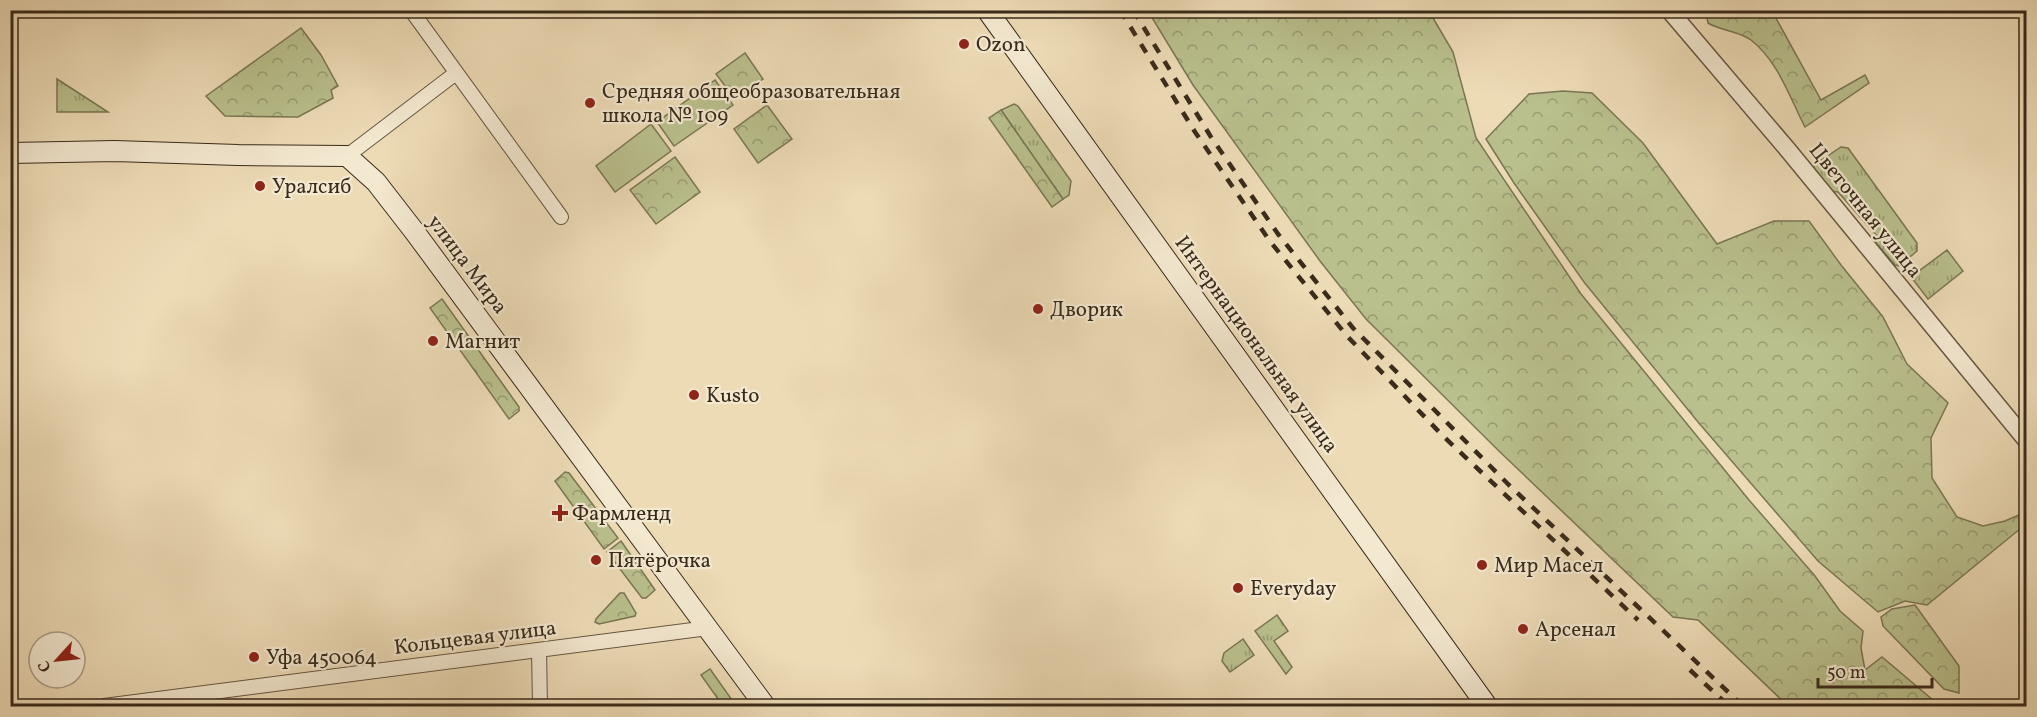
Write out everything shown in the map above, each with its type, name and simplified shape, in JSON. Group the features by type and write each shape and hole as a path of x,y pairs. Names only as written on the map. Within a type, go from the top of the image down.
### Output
{"main road":[{"name":"Интернациональная улица","path":"987,10 1487,706"},
{"path":"10,153 115,151 347,156"},
{"name":"улица Мира","path":"347,156 376,182 408,223 765,706"}],"street":[{"path":"411,10 561,217"},
{"name":"Цветочная улица","path":"1669,10 1781,141 2026,440"},
{"path":"347,156 456,73"},
{"name":"Кольцевая улица","path":"104,706 708,628"},
{"path":"539,650 540,706"}],"green space":[{"path":"1148,11 1429,11 1453,52 1476,138 1581,294 1749,500 1815,576 1840,611 1863,631 1861,648 1865,670 1882,657 1940,706 1788,706 1698,620 1673,617 1501,453 1366,319 1320,261 1193,85"},
{"path":"1710,11 1772,11 1821,100 1865,75 1869,83 1805,127 1769,58 1746,37 1708,23 1706,13"},
{"path":"301,28 321,55 338,86 331,90 333,98 298,117 225,116 206,96"},
{"path":"745,53 763,79 735,99 716,74"},
{"path":"57,79 108,112 57,112"},
{"path":"715,80 733,105 674,146 657,122"},
{"path":"1563,91 1592,93 1643,143 1717,244 1774,221 1809,221 1883,317 1907,364 1948,403 1931,438 1932,478 1957,517 1983,526 2005,521 2026,512 2026,524 1927,605 1905,601 1878,612 1818,561 1698,422 1584,282 1486,139 1529,94"},
{"path":"1014,104 1018,106 1071,181 1069,195 1063,199 1001,110"},
{"path":"767,105 792,139 758,163 734,129"},
{"path":"1001,110 1063,199 1052,207 989,118"},
{"path":"651,124 671,151 615,192 596,166"},
{"path":"1841,147 1848,148 1917,243 1917,251 1899,266 1895,265 1876,243 1876,235 1838,192 1828,191 1814,172 1814,165"},
{"path":"675,157 700,192 656,224 630,190"},
{"path":"1947,250 1963,271 1928,299 1911,277"},
{"path":"442,299 519,407 519,411 509,419 430,308"},
{"path":"565,472 569,473 618,538 604,549 555,481"},
{"path":"621,541 655,590 646,598 642,598 607,552"},
{"path":"620,593 624,593 636,613 635,616 599,624 595,622 596,619"},
{"path":"1915,605 1959,666 1959,693 1944,689 1883,626 1881,617 1892,609"},
{"path":"1277,615 1288,631 1274,641 1292,667 1286,674 1255,631"},
{"path":"1243,639 1254,655 1230,672 1222,661 1224,653"},
{"path":"710,669 732,700 723,706 701,675"}],"railway":[{"path":"1120,10 1195,132 1269,240 1347,336 1443,436 1638,620"},
{"path":"1133,10 1211,137 1278,234 1353,328 1509,485 1743,706"},
{"path":"1690,670 1729,706"}],"place":[{"name":"Ozon","path":"964,44"},
{"name":"Средняя общеобразовательная школа № 109","path":"590,103"},
{"name":"Уралсиб","path":"260,186"},
{"name":"Дворик","path":"1038,309"},
{"name":"Магнит","path":"433,341"},
{"name":"Kusto","path":"694,395"},
{"name":"Фармленд","path":"560,513"},
{"name":"Пятёрочка","path":"596,560"},
{"name":"Мир Масел","path":"1482,565"},
{"name":"Everyday","path":"1238,588"},
{"name":"Арсенал","path":"1523,629"},
{"name":"Уфа 450064","path":"254,657"}]}
